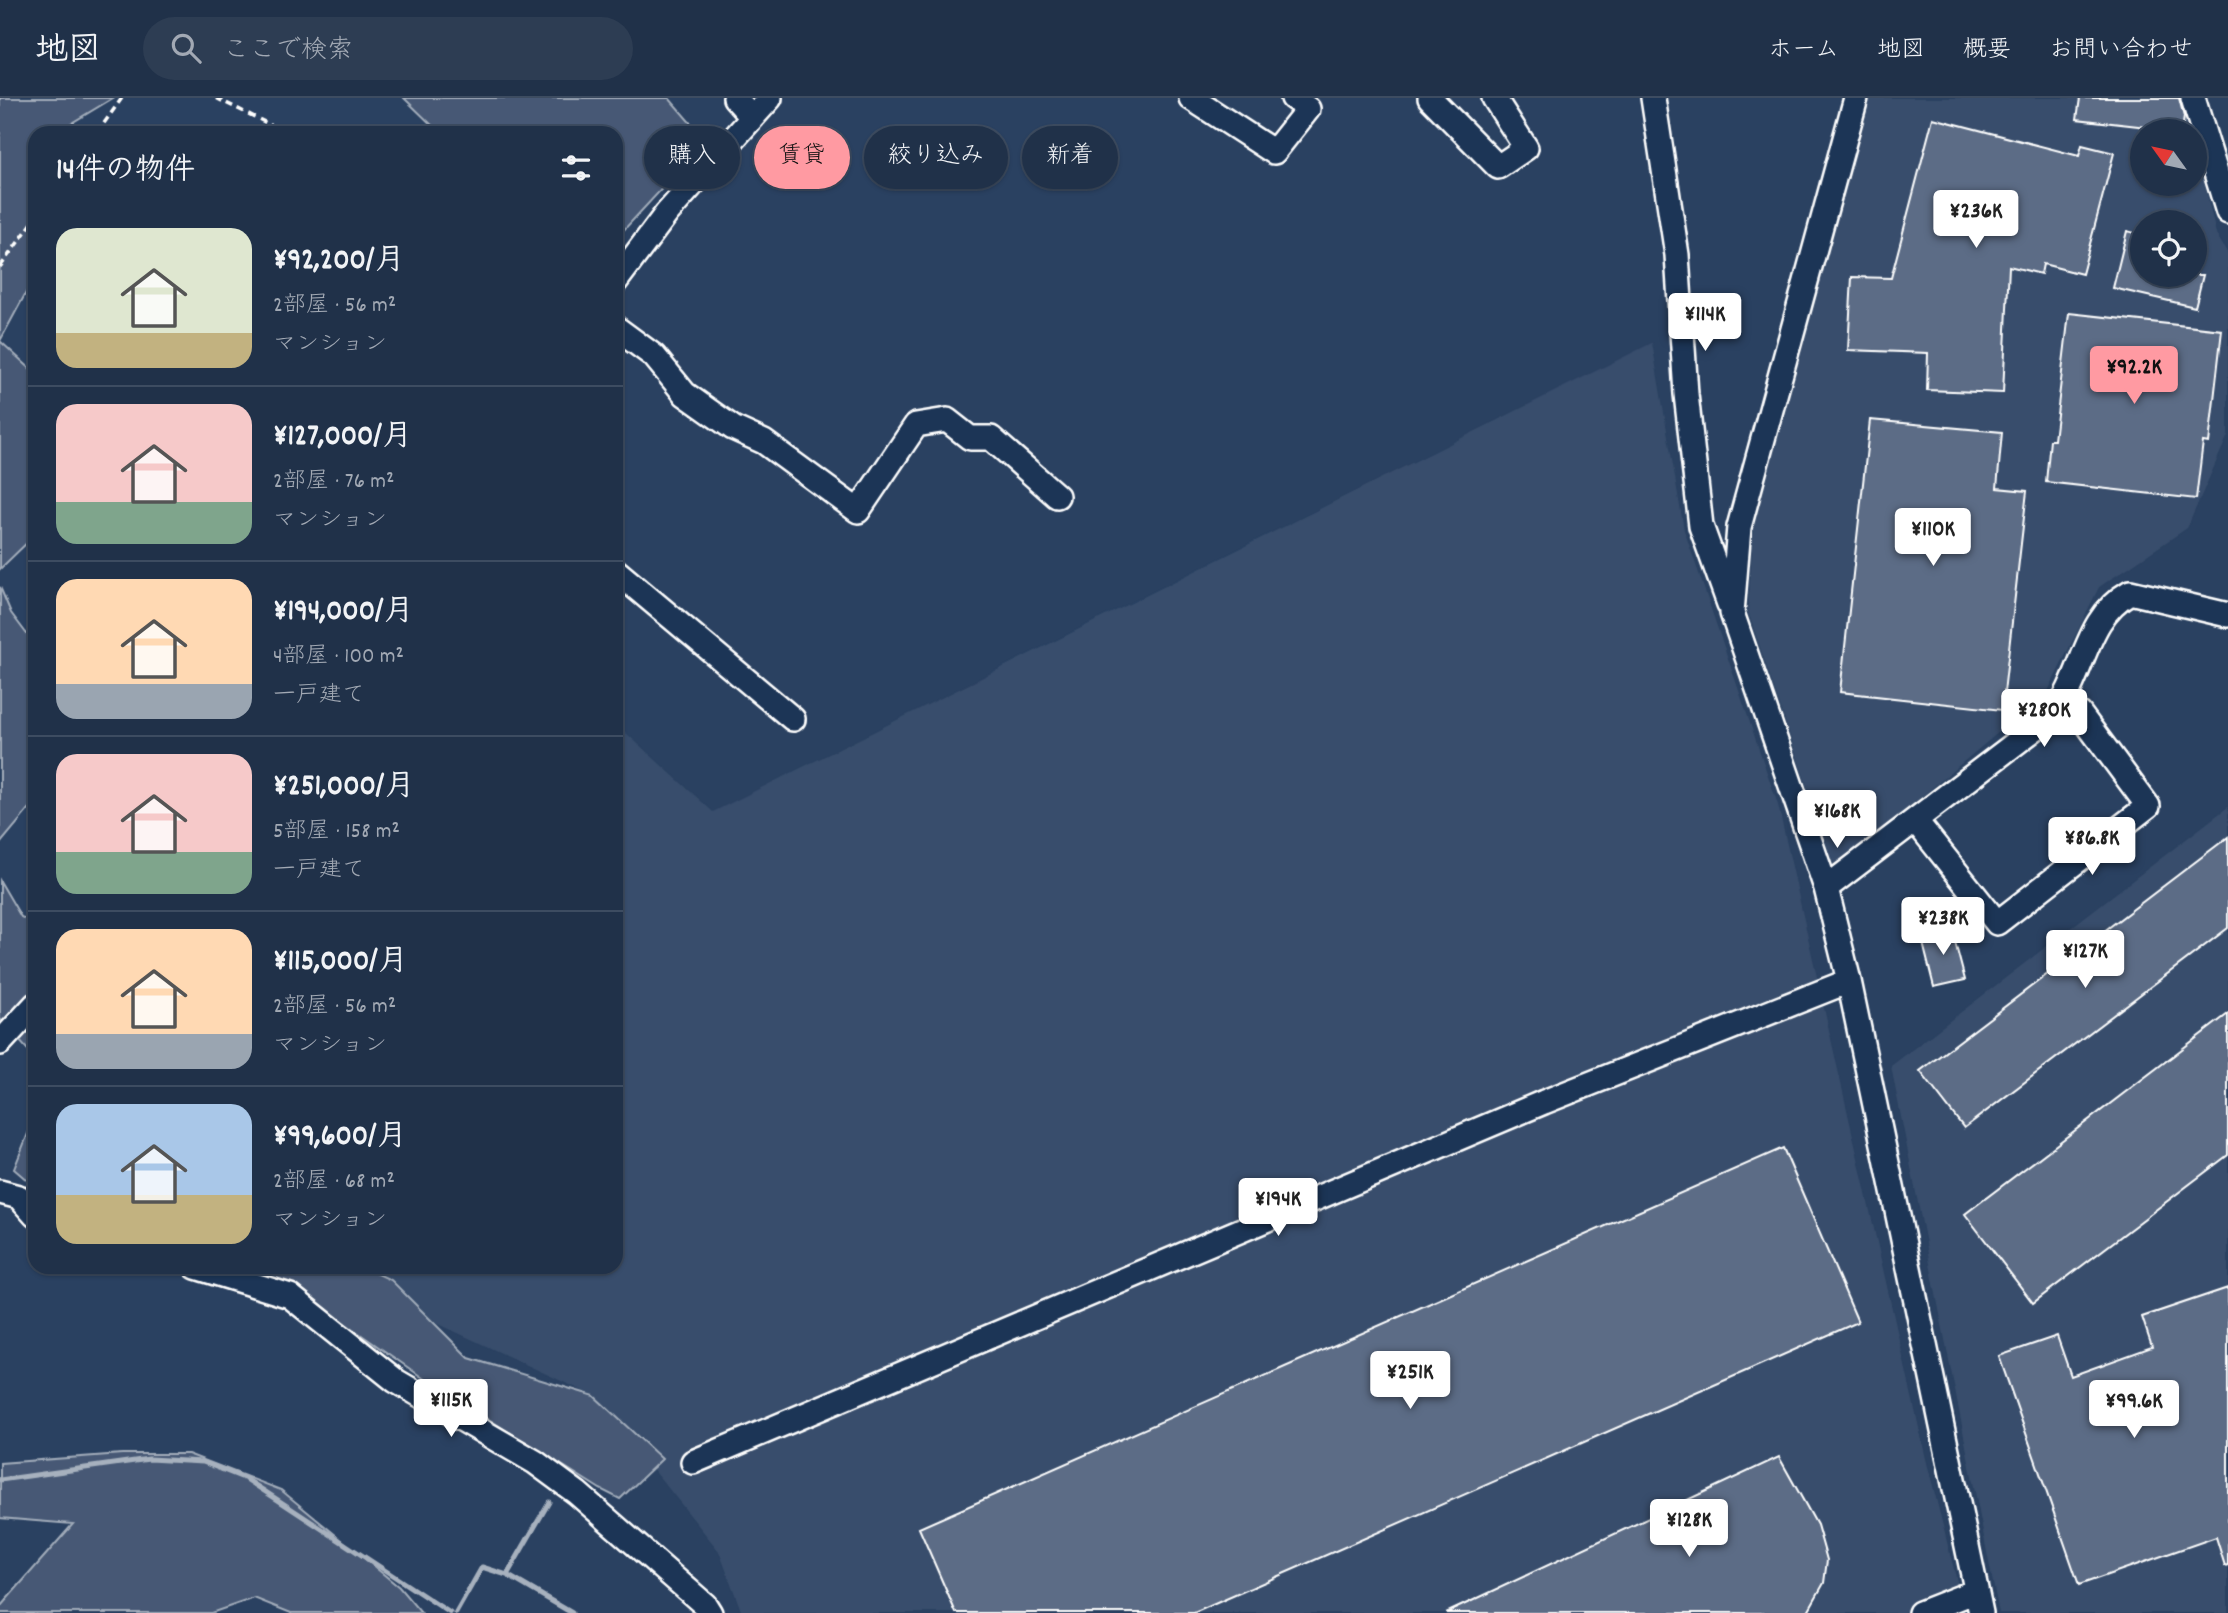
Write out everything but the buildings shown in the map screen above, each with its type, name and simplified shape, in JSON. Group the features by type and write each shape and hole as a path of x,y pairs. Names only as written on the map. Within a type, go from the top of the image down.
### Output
{"street":[{"path":"735,98 752,117"},
{"path":"623,272 667,213 770,98"},
{"path":"1191,98 1274,152 1308,109 1293,98"},
{"path":"1430,98 1498,167 1526,148 1494,98"},
{"path":"1653,98 1676,255 1686,394 1701,526 1826,888 1849,981 1979,1602 1920,1613"},
{"path":"1732,613 1739,527 1856,98"},
{"path":"2193,98 2228,212"},
{"path":"623,333 654,356 685,394 733,428 764,442 858,511 916,425 947,420 970,438 990,438 1057,496"},
{"path":"623,577 793,719"},
{"path":"1826,888 2054,714 2061,705 2102,614 2113,602 2130,592 2228,615"},
{"path":"1915,820 1997,923 2148,806 2081,714 2061,705"},
{"path":"693,1462 1544,1102 1849,981"},
{"path":"0,1043 28,1013"},
{"path":"0,1192 19,1197 28,1207"},
{"path":"219,1274 290,1296 396,1381 535,1462 577,1493 696,1597 710,1613"}],"path":[{"path":"102,126 122,98"},
{"path":"216,98 273,126"},
{"path":"0,267 28,229"}],"shaded area":[{"path":"0,98 113,98 67,126 28,126 28,289 0,341"},
{"path":"404,98 669,98 693,126 644,126 644,189 662,189 623,231 623,126 433,126"},
{"path":"1865,98 2184,98 2189,119 2130,119 2130,196 2207,195 2216,234 2228,254 2228,435 2187,528 2099,587 2048,691 1835,869 1748,612 1754,518"},
{"path":"0,341 28,367 28,542 0,569"},
{"path":"1652,343 1684,530 1778,805 1926,1459 1965,1613 742,1613 719,1551 594,1396 331,1274 623,1274 623,730 713,812"},
{"path":"0,587 11,613 28,636 28,810 0,844"},
{"path":"2228,807 2228,1613 1999,1613 1891,1066"},
{"path":"0,881 21,917 28,920 28,1050 0,1019"},
{"path":"28,1134 28,1181 14,1169"},
{"path":"252,1274 378,1274 391,1280 469,1358 594,1396 662,1459 620,1499 423,1378 300,1292"},
{"path":"122,1454 188,1454 281,1490 399,1587 421,1613 291,1613 254,1598 211,1613 0,1613 0,1607 73,1524 0,1518 0,1463"}],"waterway":[{"path":"0,1480 149,1459 203,1462 246,1479 450,1613"},
{"path":"507,1575 549,1502"},
{"path":"456,1613 482,1567 507,1575 572,1613"}]}
